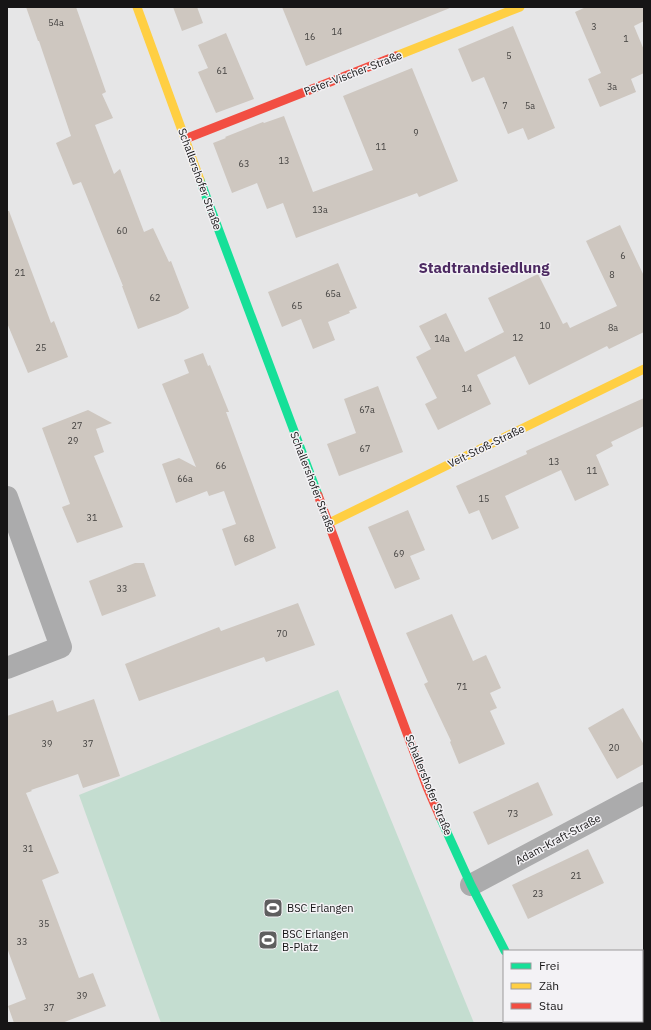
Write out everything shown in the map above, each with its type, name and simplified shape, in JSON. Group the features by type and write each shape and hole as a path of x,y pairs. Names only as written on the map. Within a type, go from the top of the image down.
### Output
{"street":[{"name":"Schallershofer Straße","path":"137,7 427,787 471,885 504,950"},
{"name":"Peter-Vischer-Straße","path":"185,139 520,7"},
{"name":"Veit-Stoß-Straße","path":"329,523 644,369"},
{"path":"7,497 61,646 7,668"},
{"name":"Adam-Kraft-Straße","path":"471,885 644,793"}],"green space":[{"name":"BSC Erlangen","path":"338,690 474,1023 161,1023 79,795"}],"building":[{"path":"26,7 76,7 106,92 102,94 113,118 95,125 114,174 120,169 144,232 153,228 169,262 171,261 189,308 178,314 138,329 123,286 81,182 73,185 56,143 71,136"},
{"path":"173,7 197,7 203,23 182,31"},
{"path":"282,7 450,7 450,8 306,66"},
{"path":"586,7 644,7 644,21 634,26 644,50 644,73 631,79 636,92 600,107 588,79 601,73 575,12"},
{"path":"513,26 555,128 528,140 523,128 508,134 484,77 472,82 458,49"},
{"path":"226,33 254,99 216,113 198,72 208,68 198,45"},
{"path":"412,68 458,181 419,197 417,193 296,238 283,203 267,209 257,183 232,193 213,143 263,122 264,123 284,116 313,192 373,170 343,96"},
{"path":"7,211 9,211 51,323 54,321 68,357 28,373 7,323"},
{"path":"620,225 644,276 644,332 609,349 607,346 529,385 515,356 477,375 491,404 438,430 425,404 437,398 416,357 431,349 419,326 446,313 465,352 504,332 488,298 538,274 563,324 567,322 570,328 617,306 586,241"},
{"path":"338,263 357,308 349,311 350,313 328,322 335,340 313,349 301,319 282,327 268,292"},
{"path":"203,353 208,366 210,365 229,412 226,412 276,548 235,566 222,529 236,524 224,491 209,496 207,491 176,503 162,464 179,458 196,467 162,384 189,373 184,360"},
{"path":"378,386 403,452 339,476 327,444 356,433 344,399"},
{"path":"644,398 644,426 611,442 613,446 596,455 609,485 575,501 561,470 505,496 519,528 492,540 479,510 469,514 456,486 527,454 526,451"},
{"path":"88,410 112,423 96,429 104,452 94,456 123,527 77,543 62,507 70,504 42,428"},
{"path":"408,510 425,550 410,556 420,579 395,589 368,527"},
{"path":"135,563 144,563 156,596 102,616 89,581"},
{"path":"298,603 315,645 266,662 264,657 139,701 125,664 219,627 221,631"},
{"path":"452,614 473,661 486,655 501,688 490,693 497,708 490,711 505,744 459,764 450,742 451,741 424,684 428,682 406,633"},
{"path":"94,699 120,776 83,788 78,774 26,793 59,873 42,880 79,978 93,973 106,1006 62,1023 14,1023 8,1006 26,999 7,948 7,716 53,700 57,712"},
{"path":"623,708 644,745 644,764 617,779 588,728"},
{"path":"538,782 553,815 488,845 473,812"},
{"path":"588,849 604,883 528,919 512,885"}],"traffic: fast":[{"path":"200,180 318,495"},
{"path":"440,817 471,885 504,950"}],"traffic: slow":[{"path":"137,7 200,180"},
{"path":"396,56 520,7"},
{"path":"329,523 644,369"}],"traffic: jam":[{"path":"185,139 396,56"},
{"path":"318,495 427,787 440,817"}],"place":[{"name":"BSC Erlangen","path":"273,908"},
{"name":"BSC Erlangen B-Platz","path":"268,940"}],"district":[{"name":"Stadtrandsiedlung","path":"484,267"}]}
